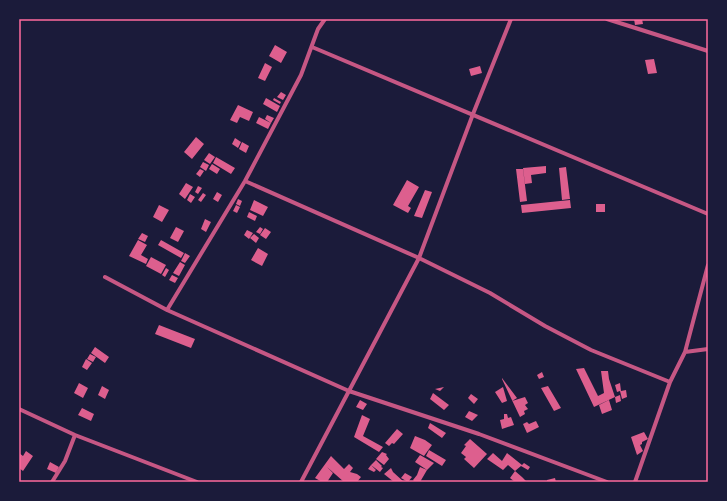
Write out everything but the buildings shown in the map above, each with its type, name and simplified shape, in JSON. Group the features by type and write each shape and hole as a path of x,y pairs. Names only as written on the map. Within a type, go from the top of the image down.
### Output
{"street":[{"path":"167,310 245,181 301,75 318,29 325,19"},
{"path":"301,482 418,258 511,19"},
{"path":"607,19 708,52"},
{"path":"312,47 708,214"},
{"path":"245,181 418,258 490,293 545,326 591,350 670,382"},
{"path":"635,482 670,382 684,352 708,265"},
{"path":"104,277 167,310 349,390 479,434 607,482"},
{"path":"684,352 708,349"},
{"path":"19,409 76,435 197,482"},
{"path":"52,482 65,461 76,435"}]}
